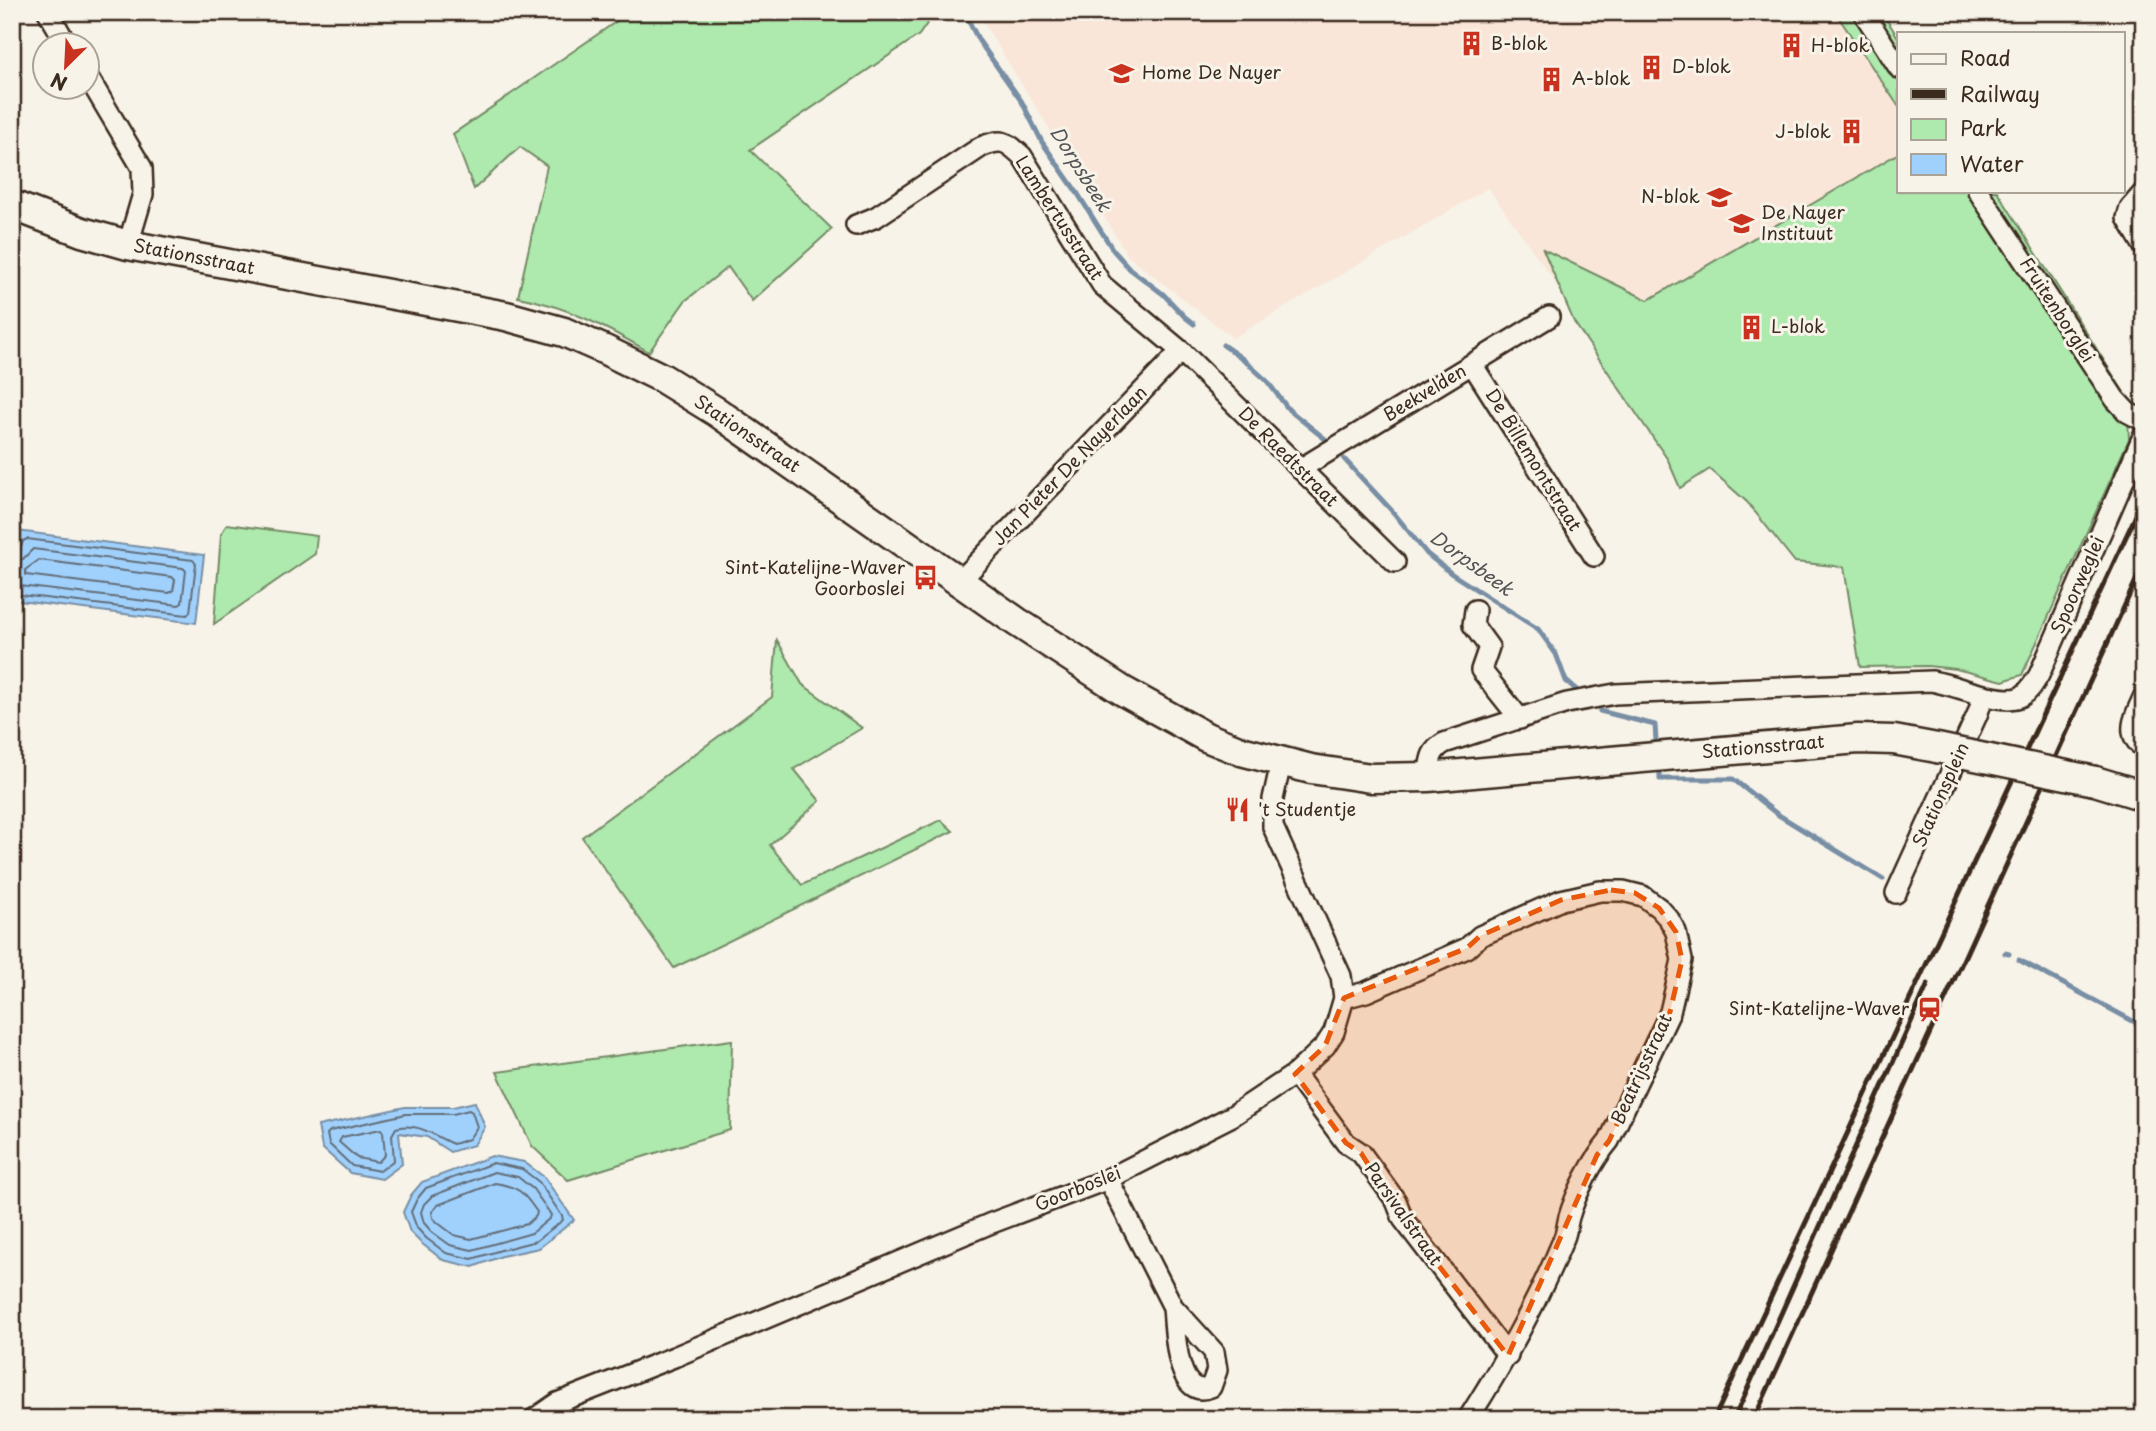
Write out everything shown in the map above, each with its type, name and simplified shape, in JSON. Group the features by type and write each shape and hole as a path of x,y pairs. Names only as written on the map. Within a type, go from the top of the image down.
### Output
{"street":[{"path":"48,12 60,32"},
{"path":"1863,12 1897,65"},
{"path":"102,101 142,168 143,194 128,245"},
{"name":"Lambertusstraat","path":"856,225 876,217 981,147 995,141 1008,143 1022,156 1102,285 1181,351"},
{"name":"Fruitenborglei","path":"1980,192 2115,400 2127,412 2144,421"},
{"path":"2144,192 2130,208 2127,218 2144,247"},
{"name":"Stationsstraat","path":"12,205 82,232 128,245 506,316 564,332 605,349 662,378 706,405 1112,684 1206,737 1280,762 1371,778 1428,777 1858,739 1894,740 2095,781 2144,796"},
{"name":"Beekvelden","path":"1300,469 1549,317"},
{"name":"De Raedtstraat","path":"1181,351 1395,562"},
{"name":"Jan Pieter De Nayerlaan","path":"960,582 1181,351"},
{"name":"De Billemontstraat","path":"1472,364 1594,556"},
{"name":"Spoorweglei","path":"1984,695 2012,700 2022,696 2035,681 2144,434"},
{"path":"1475,610 1474,625 1489,647 1481,670 1520,719"},
{"path":"1428,777 1432,754 1435,748 1444,743 1567,703 1615,694 1931,681 1984,695"},
{"name":"Stationsplein","path":"1896,893 1984,695"},
{"path":"2144,696 2132,725 2133,736 2144,748"},
{"path":"1280,762 1272,799 1273,827 1341,976 1344,998"},
{"name":"Beatrijsstraat","path":"1344,998 1366,992 1467,948 1480,936 1561,900 1600,891 1623,891 1643,896 1665,913 1676,932 1682,960 1670,1012 1609,1141 1597,1155 1569,1216 1565,1235 1508,1356 1468,1419"},
{"name":"Goorboslei","path":"534,1419 557,1403 674,1357 989,1224 1108,1179 1232,1115 1295,1074 1325,1046 1334,1032 1344,998"},
{"name":"Parsivalstraat","path":"1295,1074 1346,1143 1361,1153 1396,1200 1403,1219 1508,1356"},
{"path":"1108,1179 1173,1307"}],"highlighted area":[{"path":"1611,890 1635,893 1659,908 1676,932 1682,960 1670,1012 1609,1141 1597,1155 1508,1356 1403,1219 1361,1153 1346,1143 1295,1074 1325,1046 1344,998 1467,948 1480,936 1561,900"}],"shaded area":[{"name":"De Nayer Instituut","path":"977,12 1844,12 1865,56 1897,104 1898,192 1689,469 1488,188 1233,338 1128,256"}],"green space":[{"path":"630,12 935,12 919,35 750,150 832,229 752,301 728,267 685,301 649,352 585,318 518,297 547,166 520,147 474,189 453,134"},
{"path":"1835,12 1882,12 1897,36 1897,104"},
{"path":"1897,154 1897,192 1998,192 2127,397 2129,439 2022,675 2003,681 1956,669 1927,666 1860,667 1844,567 1795,562 1747,502 1710,469 1680,488 1668,460 1574,322 1543,249 1648,300"},
{"path":"227,524 317,536 315,554 214,624 221,534"},
{"path":"777,640 802,684 862,728 794,769 820,801 770,845 802,885 941,820 953,831 674,968 582,837 772,697"},
{"path":"732,1040 730,1130 568,1180 532,1146 497,1072"}],"water":[{"path":"17,531 204,555 196,623 12,600"},
{"path":"475,1102 485,1127 474,1145 450,1152 427,1137 399,1133 402,1164 382,1179 350,1173 322,1148 318,1126 405,1107 453,1107"},
{"path":"492,1156 524,1162 544,1177 574,1220 539,1248 502,1256 473,1267 443,1260 410,1232 403,1212 411,1195 422,1182"}],"waterway":[{"name":"Dorpsbeek","path":"964,12 979,41 1022,102 1042,142 1113,250 1130,269 1163,294 1194,324"},
{"name":"Dorpsbeek","path":"1223,345 1267,381 1289,410 1329,442"},
{"name":"Dorpsbeek","path":"1344,459 1427,554 1452,574 1538,629 1556,654 1566,681 1579,692"},
{"name":"Dorpsbeek","path":"1600,711 1655,725 1656,741"},
{"name":"Dorpsbeek","path":"1660,772 1660,779 1733,779 1777,814 1883,879"},
{"name":"Dorpsbeek","path":"2005,953 2009,954"},
{"name":"Dorpsbeek","path":"2019,960 2144,1027"}],"railway":[{"path":"1714,1419 2144,498"},
{"path":"1754,1419 2144,563"},
{"path":"1734,1419 1928,984"}],"place":[{"name":"B-blok","path":"1471,44"},
{"name":"H-blok","path":"1791,46"},
{"name":"D-blok","path":"1652,67"},
{"name":"Home De Nayer","path":"1122,73"},
{"name":"A-blok","path":"1552,79"},
{"name":"J-blok","path":"1851,132"},
{"name":"N-blok","path":"1720,197"},
{"name":"De Nayer Instituut","path":"1741,223"},
{"name":"L-blok","path":"1751,327"},
{"name":"Sint-Katelijne-Waver Goorboslei","path":"925,578"},
{"name":"'t Studentje","path":"1238,810"},
{"name":"Sint-Katelijne-Waver","path":"1929,1009"}]}
